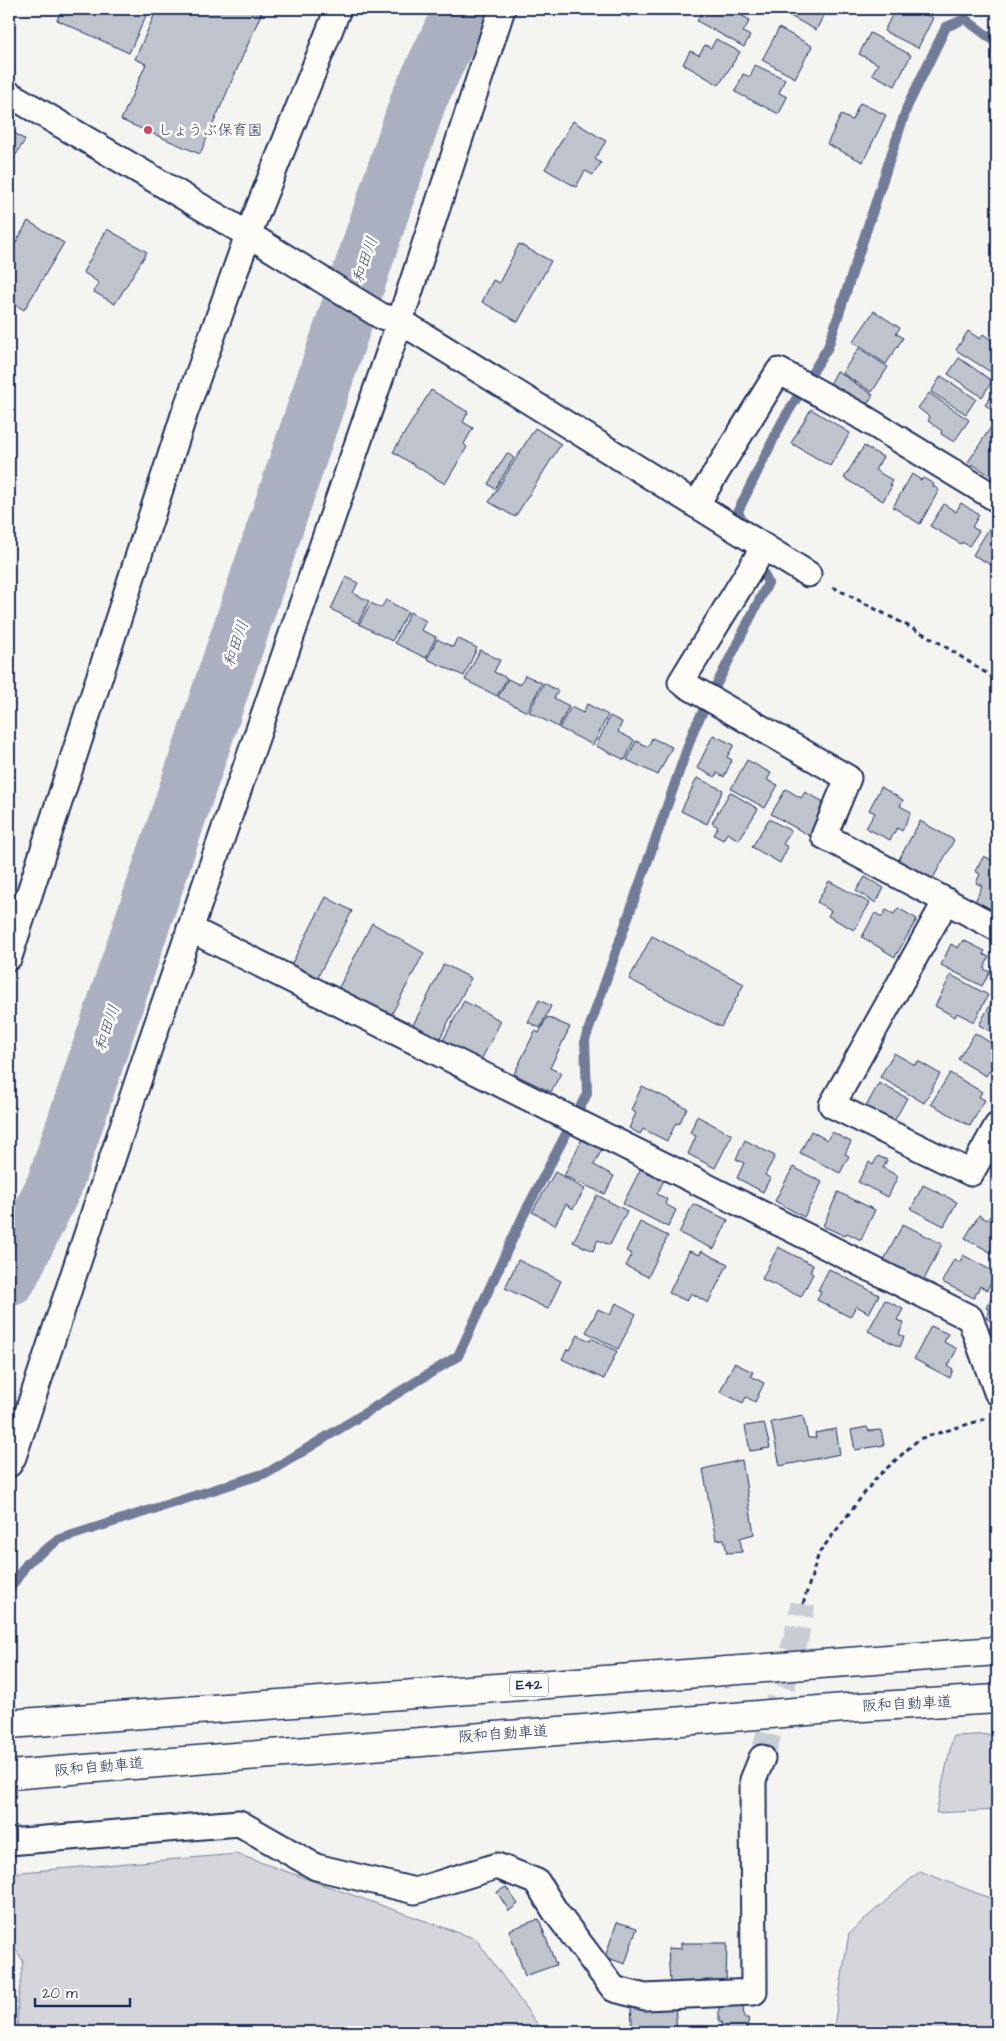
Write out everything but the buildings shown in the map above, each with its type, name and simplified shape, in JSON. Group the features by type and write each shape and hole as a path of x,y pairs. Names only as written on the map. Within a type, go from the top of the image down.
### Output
{"highway":[{"name":"E42","path":"9,1724 997,1651"},
{"name":"阪和自動車道","path":"9,1775 795,1711 997,1698"}],"street":[{"path":"9,956 182,421 254,238 338,9"},
{"path":"9,1464 190,929 391,318 502,9"},
{"path":"9,94 391,318 808,574"},
{"path":"696,505 779,371 860,415 997,499"},
{"path":"764,547 681,682 848,778 824,836 997,928"},
{"path":"946,901 832,1105 971,1173 997,1126"},
{"path":"190,929 970,1318 997,1392"},
{"path":"9,1842 239,1823 316,1867 415,1891 497,1866 537,1882 555,1911 614,1989 645,1997 754,1992 753,1780 762,1758"}],"path":[{"path":"808,574 936,640 997,680"},
{"path":"803,1604 819,1553 876,1478 919,1439 989,1418"}],"shaded area":[{"path":"997,1734 997,1810 936,1813 953,1736"},
{"path":"237,1854 476,1939 543,2032 17,2032 18,2001 23,1961 9,1939 9,1873"},
{"path":"920,1871 997,1901 997,2032 833,2032 849,1933"}],"waterway":[{"name":"和田川","path":"9,1278 54,1186 419,99 462,9"},
{"path":"745,529 738,511 782,422 828,347 907,107 946,27 965,19 997,43"},
{"path":"9,1590 28,1562 60,1539 269,1472 458,1356 524,1214 587,1094 585,1040 694,729 768,583 758,561"}],"tunnel":[{"path":"762,1758 796,1638 803,1604"}],"place":[{"name":"しょうぶ保育園","path":"148,130"}]}
